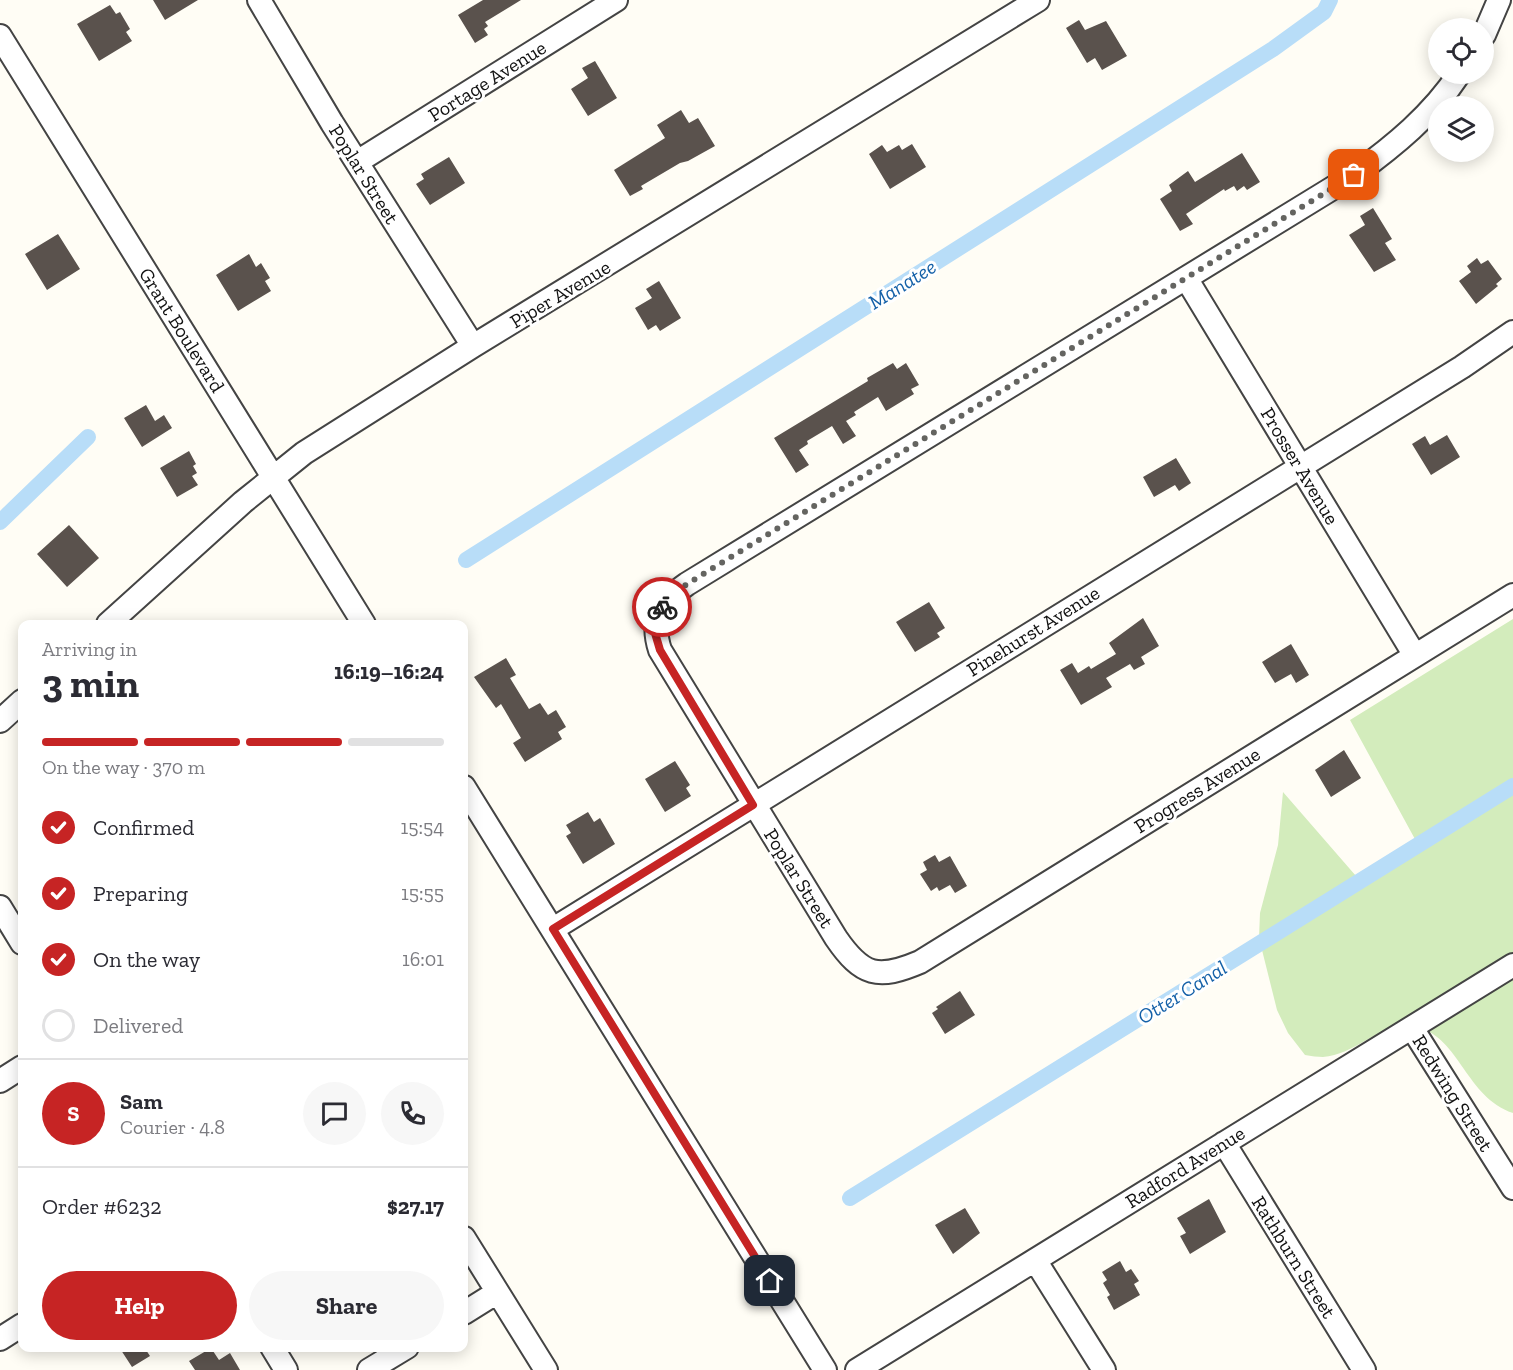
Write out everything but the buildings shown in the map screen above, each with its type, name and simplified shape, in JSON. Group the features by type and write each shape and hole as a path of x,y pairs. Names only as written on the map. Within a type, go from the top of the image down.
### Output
{"street":[{"name":"Poplar Street","path":"259,0 357,162 473,346"},
{"name":"Portage Avenue","path":"357,162 616,0"},
{"name":"Piper Avenue","path":"112,620 273,477 304,453 473,346 1038,0"},
{"path":"1491,18 1499,0"},
{"name":"Grant Boulevard","path":"0,36 362,620"},
{"path":"1186,278 1354,175 1389,149 1433,107 1451,84"},
{"name":"Poplar Street","path":"878,974 858,966 846,952 753,805 660,650 655,633 659,611 671,595 687,584 1186,278"},
{"name":"Prosser Avenue","path":"1186,278 1414,654"},
{"name":"Pinehurst Avenue","path":"553,929 1462,367 1513,332"},
{"name":"Progress Avenue","path":"878,974 897,972 920,962 1414,654 1513,595"},
{"path":"0,721 18,705"},
{"path":"468,793 825,1370"},
{"path":"0,907 18,937"},
{"name":"Radford Avenue","path":"857,1370 1513,965"},
{"name":"Redwing Street","path":"1412,1028 1513,1188"},
{"path":"0,1081 18,1070"},
{"name":"Rathburn Street","path":"1224,1143 1364,1370"},
{"path":"468,1245 546,1370"},
{"path":"1035,1260 1104,1370"},
{"path":"468,1310 496,1293"},
{"path":"0,1339 18,1328"},
{"path":"275,1352 286,1370"},
{"path":"369,1370 399,1352"}],"green space":[{"path":"1513,619 1513,1113 1497,1105 1484,1094 1444,1043 1432,1033 1418,1027 1393,1028 1336,1055 1323,1057 1305,1055 1288,1033 1277,1010 1259,938 1260,913 1278,845 1283,792 1356,876 1416,841 1350,720"}],"waterway":[{"name":"Manatee","path":"466,560 1273,49 1324,12 1330,0"},
{"path":"0,522 88,437"},
{"name":"Otter Canal","path":"850,1198 1513,786"}],"way so far":[{"path":"662,607 671,595 687,584 1354,175"}],"route":[{"path":"662,607 659,611 655,633 660,650 753,805 553,929 770,1281"}]}
